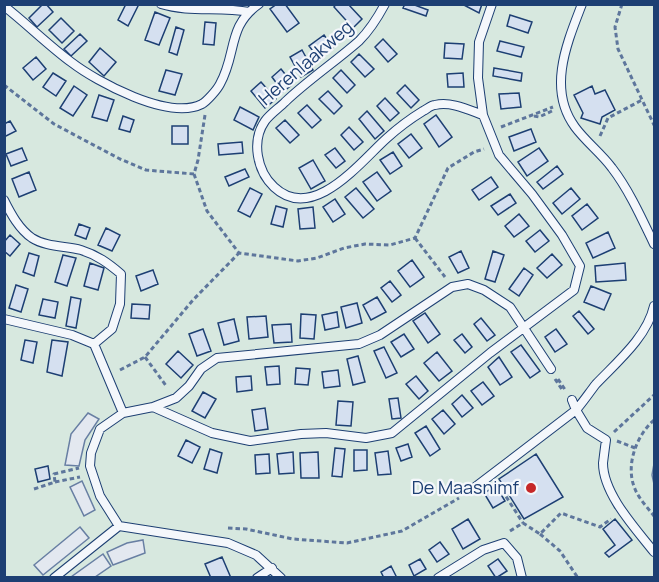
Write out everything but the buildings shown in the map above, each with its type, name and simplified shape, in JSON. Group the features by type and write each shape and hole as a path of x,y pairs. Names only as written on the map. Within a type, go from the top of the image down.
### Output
{"lane":[{"path":"161,4 213,10 236,9 249,12"},
{"path":"4,6 70,61 96,79 129,96 183,109 202,104 220,84 239,24 259,4"},
{"name":"Herenlaakweg","path":"385,4 361,39 298,90 266,120 259,134 258,154 262,172 276,188 291,196 308,197 325,192 358,168 385,139 412,118 435,105 459,107 483,116"},
{"path":"153,407 212,433 250,441 302,434 326,433 366,438 392,433 490,353 574,290 580,266 562,235 532,194 499,156 483,116 478,78 479,42 492,4"},
{"path":"582,4 566,46 561,69 563,104 574,126 615,171 654,244"},
{"path":"4,200 15,220 32,238 55,246 81,250 104,259 121,274 120,304 112,329 94,344"},
{"path":"119,526 100,496 90,466 91,453 100,429 123,413 153,407 176,398 189,386 201,369 217,358 359,345 380,335 452,287 468,284 484,290 510,307 550,368"},
{"path":"471,491 576,410 630,348 652,317 654,306"},
{"path":"4,319 72,335 94,344 123,413"},
{"path":"572,400 587,428 606,440 603,465 610,490 623,512 654,552"},
{"path":"54,578 119,526 228,543 256,555 281,578"},
{"path":"438,578 483,549 504,543 517,558 522,578"},
{"path":"257,578 272,568"}],"path":[{"path":"622,4 615,27 618,49 654,124"},
{"path":"4,86 54,124 120,159 146,170 194,174"},
{"path":"593,148 608,118 642,100"},
{"path":"202,104 205,117 194,174 207,211 239,253 298,261 317,258 344,248 365,244 390,245 415,238 448,168 474,152 494,146"},
{"path":"489,131 534,116 539,117 560,107"},
{"path":"415,238 452,287"},
{"path":"108,376 145,357 193,300 239,253"},
{"path":"145,357 176,398"},
{"path":"550,368 550,372 567,397 572,400"},
{"path":"606,440 654,395"},
{"path":"654,420 645,428 635,448 631,478 636,492 654,516"},
{"path":"606,440 615,440 635,448"},
{"path":"55,482 54,474 90,466"},
{"path":"493,475 523,523 560,551 578,578"},
{"path":"34,489 77,477"},
{"path":"225,528 293,539 347,543 402,531 471,491"},
{"path":"540,534 561,513 600,527 623,512"},
{"path":"507,532 523,523"}],"shaded area":[{"path":"4,5 654,5 654,464 652,475 654,484 654,577 5,577"},
{"path":"88,413 99,419 85,440 79,466 65,465 71,434"},
{"path":"82,481 95,510 84,516 70,487"},
{"path":"80,527 89,538 43,575 34,565"},
{"path":"143,540 145,553 113,565 107,552 127,543"},
{"path":"103,554 111,566 95,577 71,577"}],"place":[{"name":"De Maasnimf","path":"531,488"}]}
